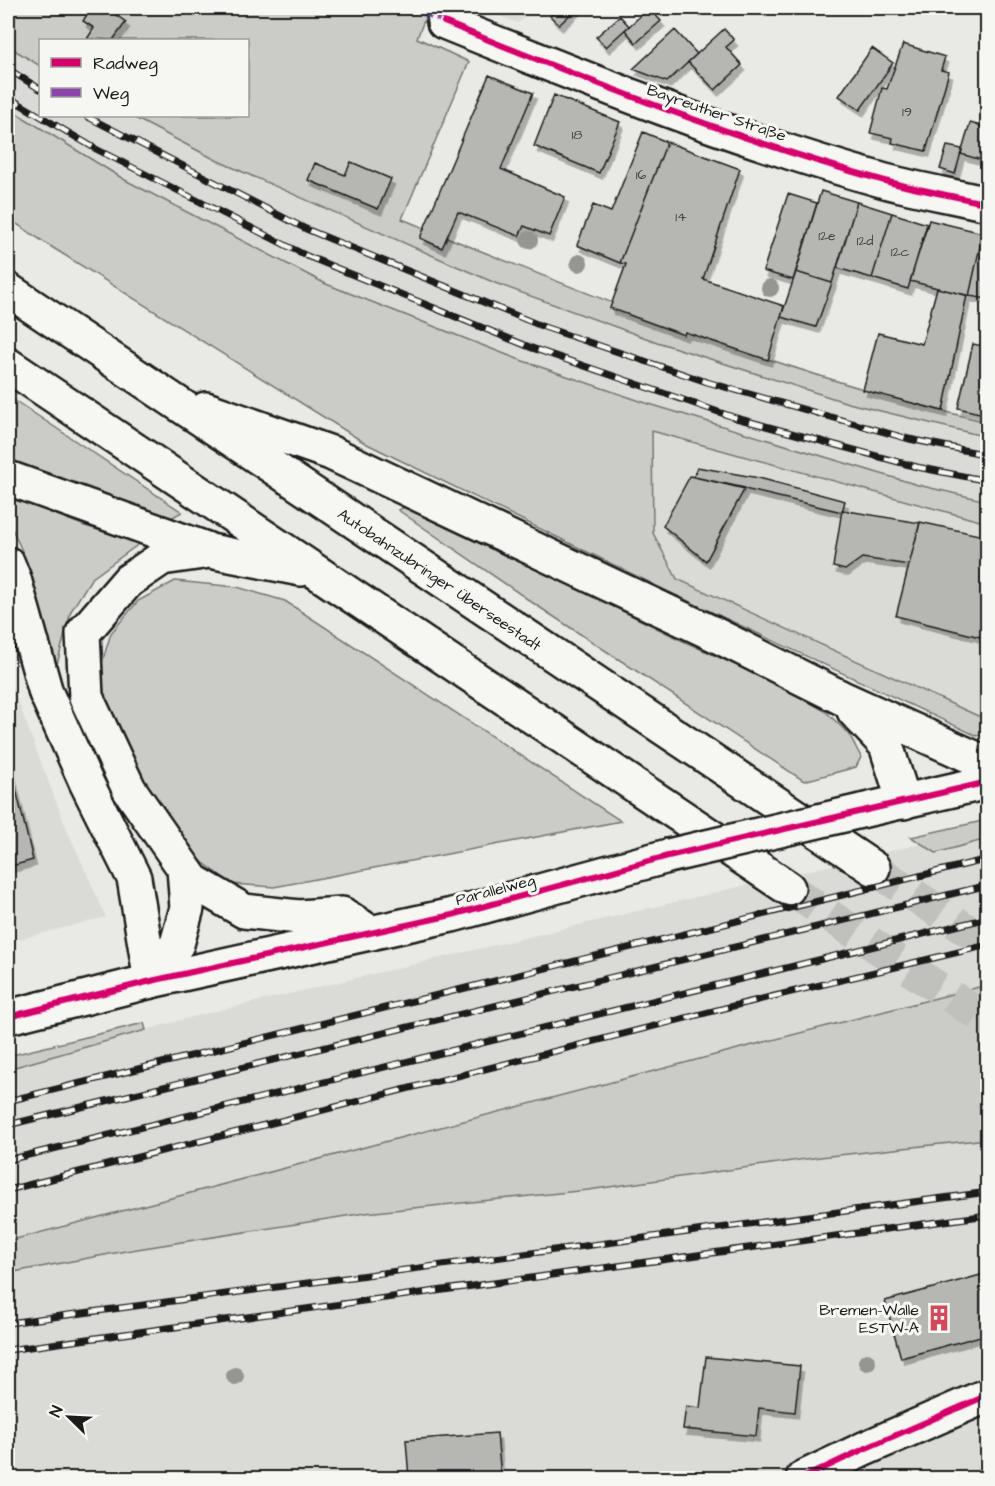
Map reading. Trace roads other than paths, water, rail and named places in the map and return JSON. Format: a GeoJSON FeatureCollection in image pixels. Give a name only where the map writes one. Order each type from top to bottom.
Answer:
{"type":"FeatureCollection","features":[{"type":"Feature","properties":{"kind":"main road","name":"Bayreuther Straße"},"geometry":{"type":"LineString","coordinates":[[444,22],[605,87],[740,136],[887,181],[987,204]]}},
{"type":"Feature","properties":{"kind":"main road","name":"Autobahnzubringer Überseestadt"},"geometry":{"type":"LineString","coordinates":[[8,290],[873,868]]}},
{"type":"Feature","properties":{"kind":"main road"},"geometry":{"type":"LineString","coordinates":[[8,365],[788,888]]}},
{"type":"Feature","properties":{"kind":"main road"},"geometry":{"type":"LineString","coordinates":[[159,392],[331,453],[702,628],[842,698],[987,764]]}},
{"type":"Feature","properties":{"kind":"main road"},"geometry":{"type":"LineString","coordinates":[[8,478],[210,551],[316,572]]}},
{"type":"Feature","properties":{"kind":"main road"},"geometry":{"type":"LineString","coordinates":[[210,551],[162,558],[128,581],[83,633],[86,697],[129,789],[193,881],[244,911],[299,917],[342,914],[371,933]]}},
{"type":"Feature","properties":{"kind":"main road"},"geometry":{"type":"LineString","coordinates":[[8,564],[45,693],[134,878],[151,981]]}},
{"type":"Feature","properties":{"kind":"main road"},"geometry":{"type":"LineString","coordinates":[[842,698],[886,745],[903,802]]}},
{"type":"Feature","properties":{"kind":"main road","name":"Parallelweg"},"geometry":{"type":"LineString","coordinates":[[8,1017],[151,981],[452,915],[668,856],[987,782]]}},
{"type":"Feature","properties":{"kind":"main road"},"geometry":{"type":"LineString","coordinates":[[151,981],[177,944],[187,908],[184,868]]}},
{"type":"Feature","properties":{"kind":"main road"},"geometry":{"type":"LineString","coordinates":[[803,1479],[864,1449],[987,1395]]}},
{"type":"Feature","properties":{"kind":"tunnel"},"geometry":{"type":"LineString","coordinates":[[873,868],[988,944]]}},
{"type":"Feature","properties":{"kind":"tunnel"},"geometry":{"type":"LineString","coordinates":[[788,888],[988,1021]]}},
{"type":"Feature","properties":{"kind":"railway"},"geometry":{"type":"LineString","coordinates":[[8,69],[39,88]]}},
{"type":"Feature","properties":{"kind":"railway"},"geometry":{"type":"LineString","coordinates":[[8,97],[39,115]]}},
{"type":"Feature","properties":{"kind":"railway"},"geometry":{"type":"LineString","coordinates":[[42,117],[96,149],[307,256],[532,348],[736,418],[917,467],[988,481]]}},
{"type":"Feature","properties":{"kind":"railway"},"geometry":{"type":"LineString","coordinates":[[88,117],[306,229],[544,327],[707,382],[909,439],[988,455]]}},
{"type":"Feature","properties":{"kind":"railway"},"geometry":{"type":"LineString","coordinates":[[8,1101],[988,859]]}},
{"type":"Feature","properties":{"kind":"railway"},"geometry":{"type":"LineString","coordinates":[[8,1125],[988,885]]}},
{"type":"Feature","properties":{"kind":"railway"},"geometry":{"type":"LineString","coordinates":[[8,1160],[988,918]]}},
{"type":"Feature","properties":{"kind":"railway"},"geometry":{"type":"LineString","coordinates":[[8,1190],[737,1005],[988,945]]}},
{"type":"Feature","properties":{"kind":"railway"},"geometry":{"type":"LineString","coordinates":[[8,1323],[988,1192]]}},
{"type":"Feature","properties":{"kind":"railway"},"geometry":{"type":"LineString","coordinates":[[8,1350],[988,1215]]}},
{"type":"Feature","properties":{"kind":"place","name":"Bremen-Walle ESTW-A"},"geometry":{"type":"Point","coordinates":[939,1318]}}]}
